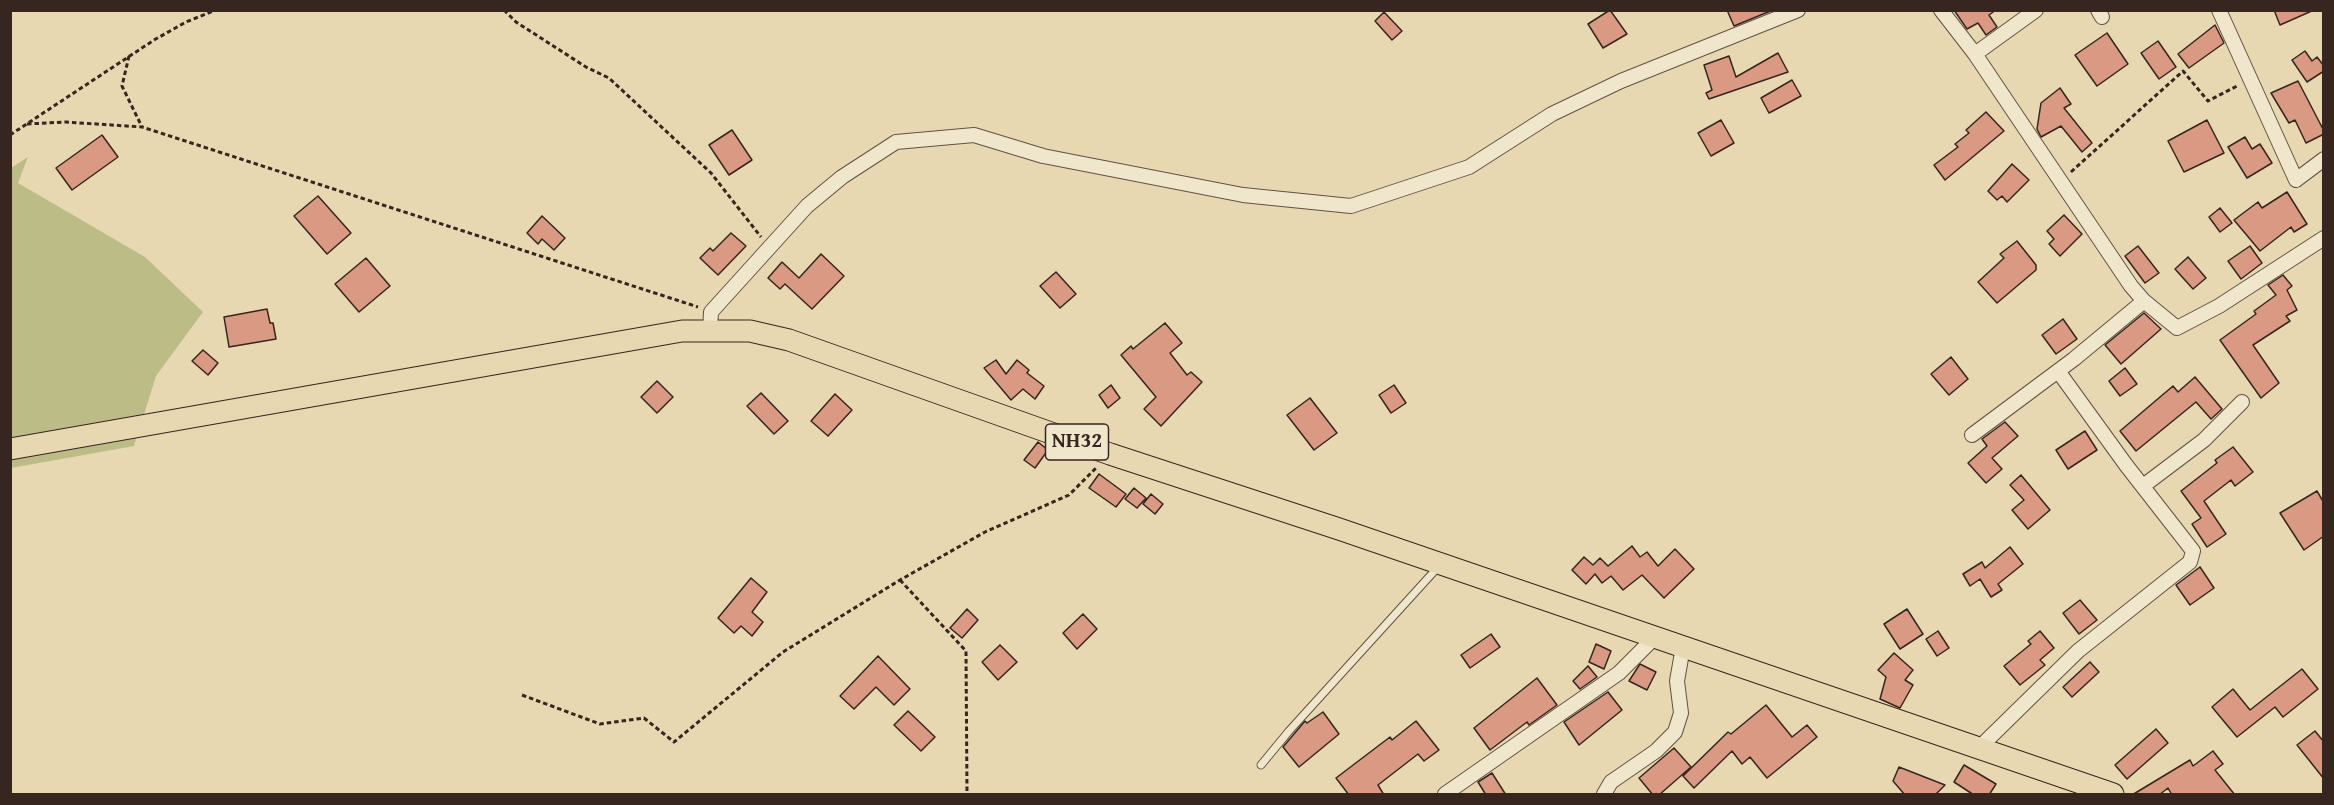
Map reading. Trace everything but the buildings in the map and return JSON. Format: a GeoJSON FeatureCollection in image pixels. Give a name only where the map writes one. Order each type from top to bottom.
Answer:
{"type":"FeatureCollection","features":[{"type":"Feature","properties":{"kind":"main road","name":"NH32"},"geometry":{"type":"LineString","coordinates":[[10,449],[682,331],[711,321],[789,340],[1110,454],[1980,747],[2113,795]]}},
{"type":"Feature","properties":{"kind":"street"},"geometry":{"type":"LineString","coordinates":[[711,321],[769,247],[807,206],[842,177],[896,142],[974,135],[1043,156],[1244,195],[1351,206],[1469,167],[1552,114],[1621,81],[1798,10]]}},
{"type":"Feature","properties":{"kind":"street"},"geometry":{"type":"LineString","coordinates":[[1941,10],[1975,54],[2144,301],[2177,328],[2219,306],[2324,238]]}},
{"type":"Feature","properties":{"kind":"street"},"geometry":{"type":"LineString","coordinates":[[1975,54],[2036,10]]}},
{"type":"Feature","properties":{"kind":"street"},"geometry":{"type":"LineString","coordinates":[[2219,10],[2296,180],[2324,159]]}},
{"type":"Feature","properties":{"kind":"street"},"geometry":{"type":"LineString","coordinates":[[1972,435],[2058,371],[2144,301]]}},
{"type":"Feature","properties":{"kind":"street"},"geometry":{"type":"LineString","coordinates":[[1980,747],[2078,651],[2190,562],[2193,551],[2058,371]]}},
{"type":"Feature","properties":{"kind":"street"},"geometry":{"type":"LineString","coordinates":[[2143,486],[2204,440],[2242,402]]}},
{"type":"Feature","properties":{"kind":"street"},"geometry":{"type":"LineString","coordinates":[[1445,795],[1619,673],[1655,638]]}},
{"type":"Feature","properties":{"kind":"street"},"geometry":{"type":"LineString","coordinates":[[1604,795],[1611,782],[1656,751],[1675,732],[1682,713],[1677,681],[1683,647]]}},
{"type":"Feature","properties":{"kind":"lane"},"geometry":{"type":"LineString","coordinates":[[1261,765],[1289,731],[1441,564]]}},
{"type":"Feature","properties":{"kind":"path"},"geometry":{"type":"LineString","coordinates":[[10,135],[129,56],[186,22],[216,10]]}},
{"type":"Feature","properties":{"kind":"path"},"geometry":{"type":"LineString","coordinates":[[504,10],[516,22],[586,67],[609,78],[711,174],[769,247]]}},
{"type":"Feature","properties":{"kind":"path"},"geometry":{"type":"LineString","coordinates":[[129,56],[122,87],[142,127]]}},
{"type":"Feature","properties":{"kind":"path"},"geometry":{"type":"LineString","coordinates":[[2061,182],[2183,71],[2208,101],[2251,78]]}},
{"type":"Feature","properties":{"kind":"path"},"geometry":{"type":"LineString","coordinates":[[27,124],[66,122],[142,127],[711,321]]}},
{"type":"Feature","properties":{"kind":"path"},"geometry":{"type":"LineString","coordinates":[[522,695],[600,724],[644,718],[674,742],[783,652],[900,580],[985,532],[1069,495],[1110,454]]}},
{"type":"Feature","properties":{"kind":"path"},"geometry":{"type":"LineString","coordinates":[[900,580],[966,651],[967,795]]}},
{"type":"Feature","properties":{"kind":"green space"},"geometry":{"type":"Polygon","coordinates":[[[28,157],[18,183],[145,257],[203,312],[156,376],[134,446],[11,468],[11,168],[28,157]]]}}]}
